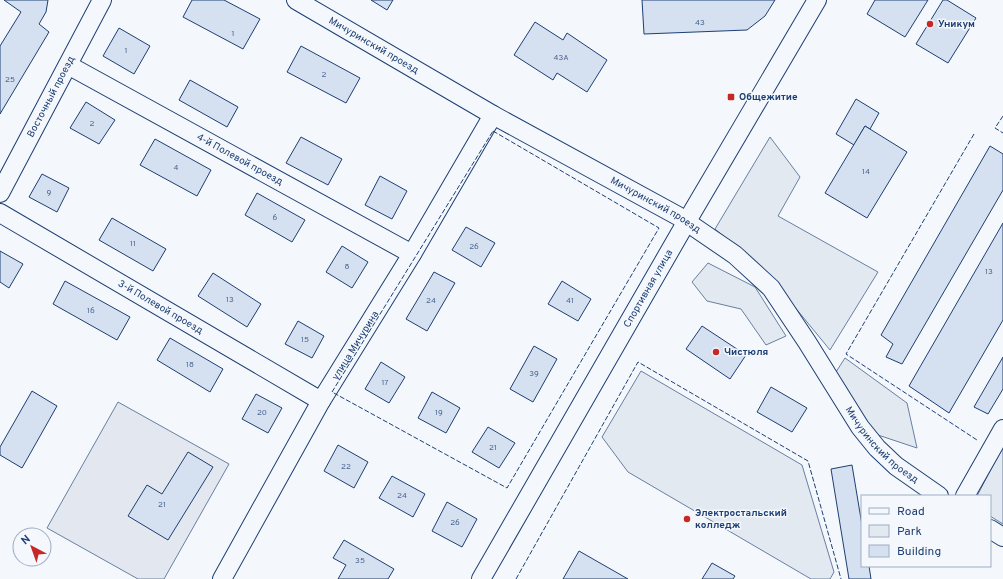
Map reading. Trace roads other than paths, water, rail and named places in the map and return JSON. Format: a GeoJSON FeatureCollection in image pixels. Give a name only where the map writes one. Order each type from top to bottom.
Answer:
{"type":"FeatureCollection","features":[{"type":"Feature","properties":{"kind":"street","name":"Восточный проезд"},"geometry":{"type":"LineString","coordinates":[[0,193],[102,0]]}},
{"type":"Feature","properties":{"kind":"street","name":"Мичуринский проезд"},"geometry":{"type":"LineString","coordinates":[[296,0],[494,115],[687,221],[735,255],[770,288],[807,342],[860,427],[877,448],[896,466],[938,495]]}},
{"type":"Feature","properties":{"kind":"street","name":"Спортивная улица"},"geometry":{"type":"LineString","coordinates":[[481,579],[687,221],[817,0]]}},
{"type":"Feature","properties":{"kind":"street","name":"4-й Полевой проезд"},"geometry":{"type":"LineString","coordinates":[[68,65],[412,254]]}},
{"type":"Feature","properties":{"kind":"street","name":"улица Мичурина"},"geometry":{"type":"LineString","coordinates":[[222,579],[321,401],[412,254],[494,115]]}},
{"type":"Feature","properties":{"kind":"street","name":"3-й Полевой проезд"},"geometry":{"type":"LineString","coordinates":[[0,213],[321,401]]}},
{"type":"Feature","properties":{"kind":"street"},"geometry":{"type":"LineString","coordinates":[[966,495],[1003,429]]}},
{"type":"Feature","properties":{"kind":"street"},"geometry":{"type":"LineString","coordinates":[[991,530],[1003,537]]}},
{"type":"Feature","properties":{"kind":"place","name":"Уникум"},"geometry":{"type":"Point","coordinates":[930,24]}},
{"type":"Feature","properties":{"kind":"place","name":"Общежитие"},"geometry":{"type":"Point","coordinates":[731,97]}},
{"type":"Feature","properties":{"kind":"place","name":"Чистюля"},"geometry":{"type":"Point","coordinates":[716,352]}},
{"type":"Feature","properties":{"kind":"place","name":"Электростальский колледж"},"geometry":{"type":"Point","coordinates":[687,519]}}]}
